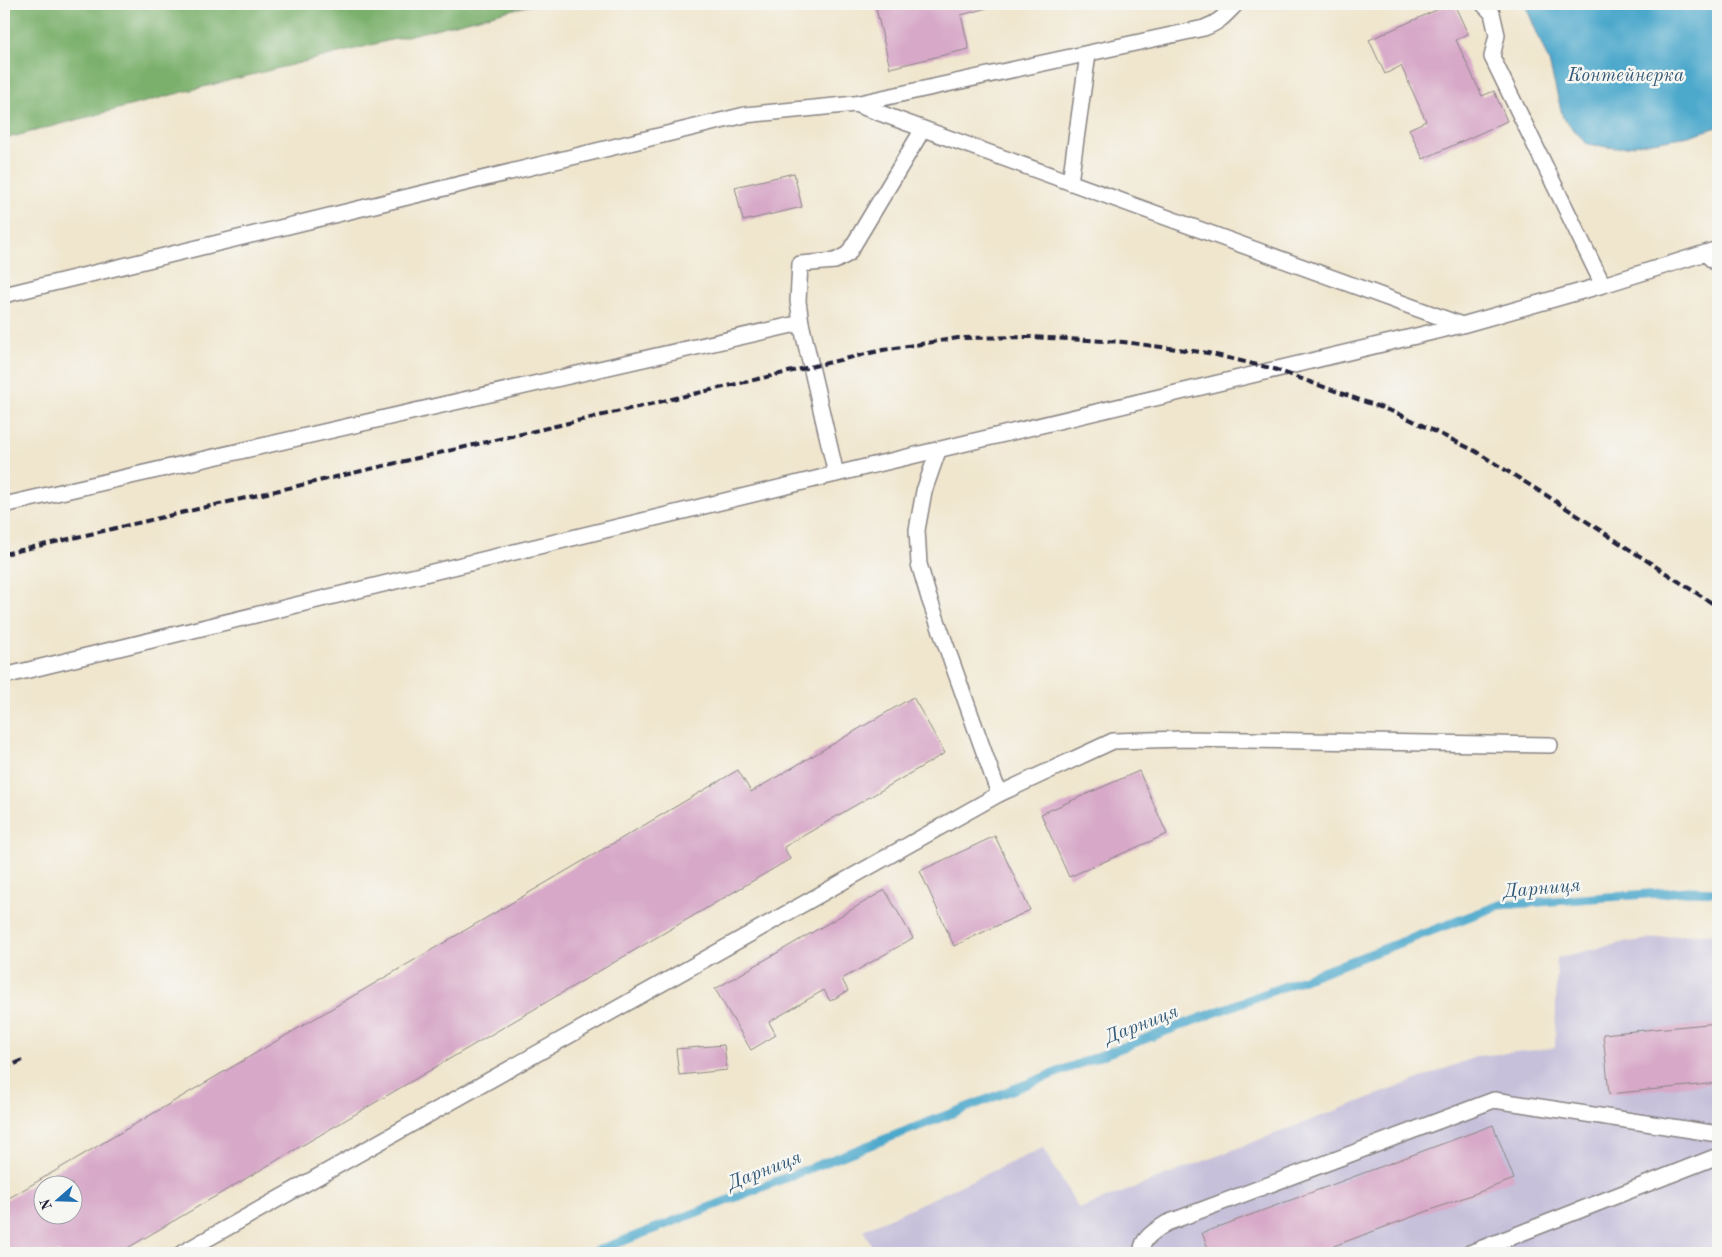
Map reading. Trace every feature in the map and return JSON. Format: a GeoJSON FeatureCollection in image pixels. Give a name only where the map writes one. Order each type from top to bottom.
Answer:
{"type":"FeatureCollection","features":[{"type":"Feature","properties":{"kind":"lane"},"geometry":{"type":"LineString","coordinates":[[4,295],[745,115],[855,104],[1204,28],[1216,24],[1236,4]]}},
{"type":"Feature","properties":{"kind":"lane"},"geometry":{"type":"LineString","coordinates":[[1483,4],[1492,13],[1496,35],[1492,57],[1603,286]]}},
{"type":"Feature","properties":{"kind":"lane"},"geometry":{"type":"LineString","coordinates":[[1070,182],[1088,54]]}},
{"type":"Feature","properties":{"kind":"lane"},"geometry":{"type":"LineString","coordinates":[[855,104],[1462,325]]}},
{"type":"Feature","properties":{"kind":"lane"},"geometry":{"type":"LineString","coordinates":[[836,474],[801,323],[798,301],[800,264],[836,261],[848,254],[923,129]]}},
{"type":"Feature","properties":{"kind":"lane"},"geometry":{"type":"LineString","coordinates":[[4,676],[836,474],[1462,325],[1603,286],[1712,251],[1718,265]]}},
{"type":"Feature","properties":{"kind":"lane"},"geometry":{"type":"LineString","coordinates":[[4,504],[801,323]]}},
{"type":"Feature","properties":{"kind":"lane"},"geometry":{"type":"LineString","coordinates":[[938,451],[924,491],[917,530],[920,564],[928,598],[999,794]]}},
{"type":"Feature","properties":{"kind":"lane"},"geometry":{"type":"LineString","coordinates":[[182,1253],[999,794],[1113,741],[1184,739],[1550,745]]}},
{"type":"Feature","properties":{"kind":"lane"},"geometry":{"type":"LineString","coordinates":[[1142,1253],[1141,1248],[1150,1234],[1167,1223],[1494,1100],[1718,1134]]}},
{"type":"Feature","properties":{"kind":"lane"},"geometry":{"type":"LineString","coordinates":[[1470,1253],[1718,1156]]}},
{"type":"Feature","properties":{"kind":"shaded area"},"geometry":{"type":"Polygon","coordinates":[[[1718,933],[1718,1253],[876,1253],[863,1230],[1043,1148],[1079,1209],[1478,1056],[1555,1048],[1557,958],[1620,943],[1682,935],[1718,933]]]}},
{"type":"Feature","properties":{"kind":"green space"},"geometry":{"type":"Polygon","coordinates":[[[4,4],[535,4],[4,139],[4,4]]]}},
{"type":"Feature","properties":{"kind":"water","name":"Контейнерка"},"geometry":{"type":"Polygon","coordinates":[[[1525,4],[1718,4],[1718,127],[1689,136],[1616,148],[1587,144],[1563,118],[1549,62],[1525,4]]]}},
{"type":"Feature","properties":{"kind":"building"},"geometry":{"type":"Polygon","coordinates":[[[875,4],[1002,4],[961,15],[969,49],[890,68],[875,4]]]}},
{"type":"Feature","properties":{"kind":"building"},"geometry":{"type":"Polygon","coordinates":[[[1450,4],[1454,4],[1468,34],[1456,40],[1482,96],[1494,91],[1507,121],[1423,159],[1409,129],[1426,121],[1401,66],[1385,74],[1369,40],[1450,4]]]}},
{"type":"Feature","properties":{"kind":"building"},"geometry":{"type":"Polygon","coordinates":[[[794,173],[802,207],[743,221],[735,187],[794,173]]]}},
{"type":"Feature","properties":{"kind":"building"},"geometry":{"type":"Polygon","coordinates":[[[913,697],[945,753],[784,847],[790,859],[119,1253],[4,1253],[4,1201],[32,1185],[32,1224],[82,1224],[82,1174],[50,1174],[738,770],[751,792],[913,697]]]}},
{"type":"Feature","properties":{"kind":"building"},"geometry":{"type":"Polygon","coordinates":[[[1139,771],[1167,834],[1069,877],[1041,814],[1139,771]]]}},
{"type":"Feature","properties":{"kind":"building"},"geometry":{"type":"Polygon","coordinates":[[[995,836],[1030,910],[954,946],[920,871],[995,836]]]}},
{"type":"Feature","properties":{"kind":"building"},"geometry":{"type":"Polygon","coordinates":[[[885,890],[913,938],[842,979],[848,991],[830,1001],[824,990],[769,1022],[776,1035],[751,1050],[715,989],[885,890]]]}},
{"type":"Feature","properties":{"kind":"building"},"geometry":{"type":"Polygon","coordinates":[[[1718,1023],[1718,1083],[1609,1094],[1603,1034],[1718,1023]]]}},
{"type":"Feature","properties":{"kind":"building"},"geometry":{"type":"Polygon","coordinates":[[[724,1045],[727,1070],[679,1075],[676,1049],[724,1045]]]}},
{"type":"Feature","properties":{"kind":"building"},"geometry":{"type":"Polygon","coordinates":[[[1493,1125],[1514,1179],[1315,1253],[1210,1253],[1202,1233],[1493,1125]]]}},
{"type":"Feature","properties":{"kind":"waterway","name":"Дарниця"},"geometry":{"type":"LineString","coordinates":[[592,1253],[1089,1060],[1500,905],[1688,891],[1718,892]]}},
{"type":"Feature","properties":{"kind":"railway"},"geometry":{"type":"LineString","coordinates":[[4,554],[883,350],[958,338],[1031,337],[1123,342],[1208,353],[1274,369],[1399,414],[1475,451],[1718,607]]}},
{"type":"Feature","properties":{"kind":"railway"},"geometry":{"type":"LineString","coordinates":[[4,1069],[25,1059]]}}]}
